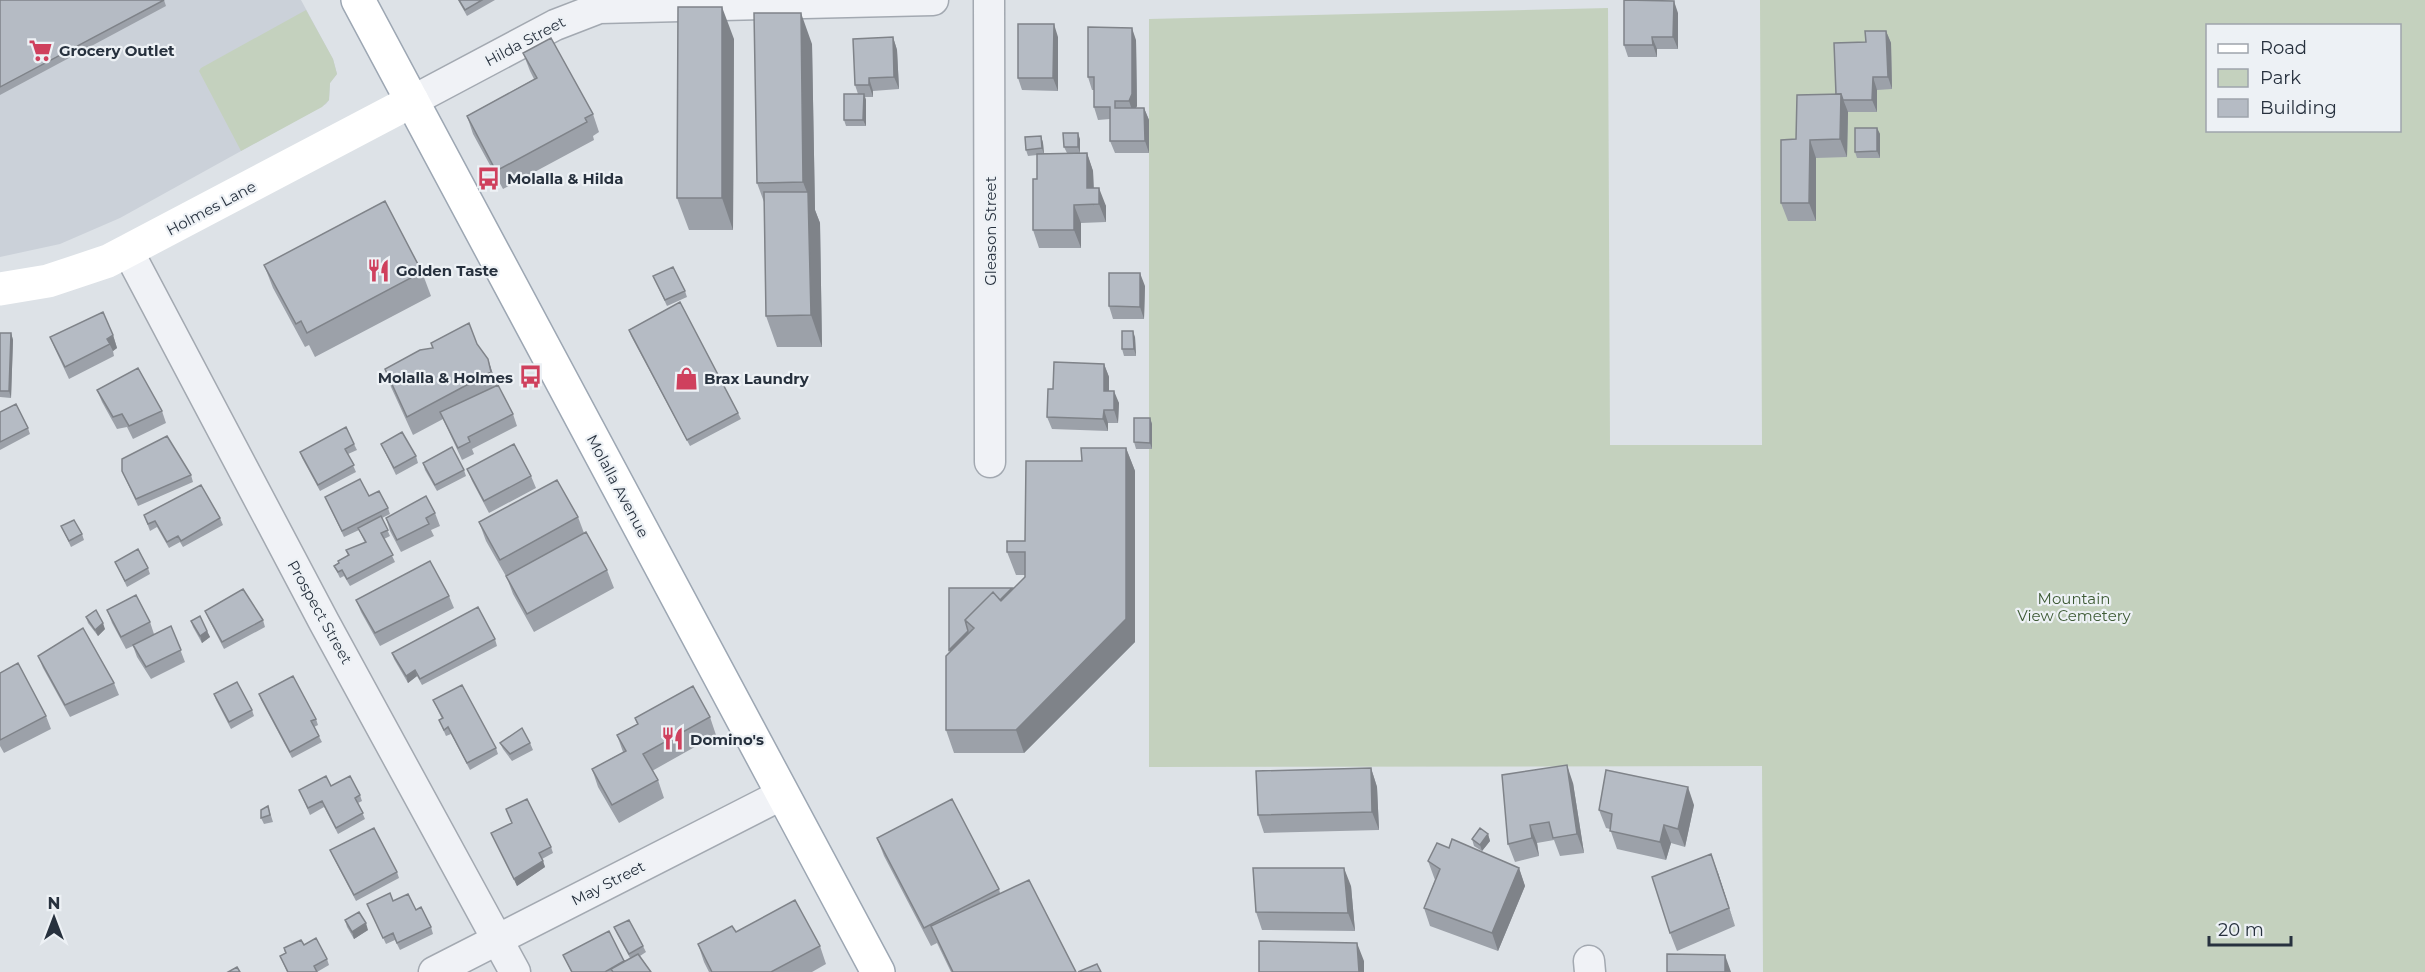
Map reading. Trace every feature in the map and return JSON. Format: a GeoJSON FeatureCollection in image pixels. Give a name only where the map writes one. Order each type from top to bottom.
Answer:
{"type":"FeatureCollection","features":[{"type":"Feature","properties":{"kind":"main road","name":"Molalla Avenue"},"geometry":{"type":"LineString","coordinates":[[358,0],[878,972]]}},
{"type":"Feature","properties":{"kind":"main road","name":"Holmes Lane"},"geometry":{"type":"LineString","coordinates":[[0,288],[48,281],[76,274],[128,251],[412,101]]}},
{"type":"Feature","properties":{"kind":"street","name":"Hilda Street"},"geometry":{"type":"LineString","coordinates":[[412,101],[555,25],[599,8],[933,0]]}},
{"type":"Feature","properties":{"kind":"street","name":"Gleason Street"},"geometry":{"type":"LineString","coordinates":[[989,0],[990,462]]}},
{"type":"Feature","properties":{"kind":"street","name":"Prospect Street"},"geometry":{"type":"LineString","coordinates":[[128,251],[324,622],[515,972]]}},
{"type":"Feature","properties":{"kind":"street","name":"May Street"},"geometry":{"type":"LineString","coordinates":[[434,972],[783,794]]}},
{"type":"Feature","properties":{"kind":"shaded area"},"geometry":{"type":"Polygon","coordinates":[[[0,0],[301,0],[333,59],[337,74],[330,83],[329,100],[326,104],[120,218],[60,244],[0,257],[0,0]]]}},
{"type":"Feature","properties":{"kind":"green space","name":"Mountain View Cemetery"},"geometry":{"type":"Polygon","coordinates":[[[1760,0],[2425,0],[2425,972],[1763,972],[1762,766],[1149,767],[1149,19],[1608,8],[1610,445],[1762,445],[1760,0]]]}},
{"type":"Feature","properties":{"kind":"green space"},"geometry":{"type":"Polygon","coordinates":[[[306,10],[333,59],[337,74],[330,83],[329,100],[322,107],[241,151],[199,71],[306,10]]]}},
{"type":"Feature","properties":{"kind":"building","name":"Grocery Outlet"},"geometry":{"type":"Polygon","coordinates":[[[0,0],[164,0],[0,87],[0,0]]]}},
{"type":"Feature","properties":{"kind":"building"},"geometry":{"type":"Polygon","coordinates":[[[459,0],[482,0],[465,10],[459,0]]]}},
{"type":"Feature","properties":{"kind":"building"},"geometry":{"type":"Polygon","coordinates":[[[1624,0],[1674,1],[1673,37],[1652,37],[1653,45],[1624,45],[1624,0]]]}},
{"type":"Feature","properties":{"kind":"building"},"geometry":{"type":"Polygon","coordinates":[[[678,7],[722,7],[722,198],[677,198],[678,7]]]}},
{"type":"Feature","properties":{"kind":"building"},"geometry":{"type":"Polygon","coordinates":[[[754,13],[801,13],[803,182],[757,183],[754,13]]]}},
{"type":"Feature","properties":{"kind":"building"},"geometry":{"type":"Polygon","coordinates":[[[1018,24],[1054,24],[1053,78],[1018,78],[1018,24]]]}},
{"type":"Feature","properties":{"kind":"building"},"geometry":{"type":"Polygon","coordinates":[[[1088,27],[1132,28],[1132,94],[1129,101],[1115,101],[1115,108],[1144,108],[1145,141],[1110,141],[1110,107],[1094,107],[1094,77],[1088,77],[1088,27]]]}},
{"type":"Feature","properties":{"kind":"building"},"geometry":{"type":"Polygon","coordinates":[[[1865,31],[1886,31],[1888,77],[1873,77],[1872,100],[1843,100],[1841,94],[1836,94],[1834,43],[1866,42],[1865,31]]]}},
{"type":"Feature","properties":{"kind":"building"},"geometry":{"type":"Polygon","coordinates":[[[893,37],[894,77],[869,78],[869,85],[855,85],[853,39],[893,37]]]}},
{"type":"Feature","properties":{"kind":"building"},"geometry":{"type":"Polygon","coordinates":[[[551,38],[593,114],[585,118],[587,122],[496,171],[467,116],[537,78],[523,53],[551,38]]]}},
{"type":"Feature","properties":{"kind":"building"},"geometry":{"type":"Polygon","coordinates":[[[844,94],[864,94],[863,120],[844,120],[844,94]]]}},
{"type":"Feature","properties":{"kind":"building"},"geometry":{"type":"Polygon","coordinates":[[[1841,94],[1840,139],[1810,140],[1809,203],[1781,203],[1781,140],[1796,139],[1797,95],[1841,94]]]}},
{"type":"Feature","properties":{"kind":"building"},"geometry":{"type":"Polygon","coordinates":[[[1855,128],[1877,128],[1877,151],[1855,152],[1855,128]]]}},
{"type":"Feature","properties":{"kind":"building"},"geometry":{"type":"Polygon","coordinates":[[[1063,133],[1078,133],[1078,147],[1064,147],[1063,133]]]}},
{"type":"Feature","properties":{"kind":"building"},"geometry":{"type":"Polygon","coordinates":[[[1041,136],[1042,148],[1026,150],[1025,137],[1041,136]]]}},
{"type":"Feature","properties":{"kind":"building"},"geometry":{"type":"Polygon","coordinates":[[[1087,153],[1087,188],[1099,188],[1099,204],[1074,205],[1074,230],[1033,230],[1033,179],[1037,179],[1037,154],[1087,153]]]}},
{"type":"Feature","properties":{"kind":"building"},"geometry":{"type":"Polygon","coordinates":[[[764,192],[808,192],[811,315],[766,316],[764,192]]]}},
{"type":"Feature","properties":{"kind":"building"},"geometry":{"type":"Polygon","coordinates":[[[385,201],[422,272],[307,333],[301,321],[296,324],[264,265],[385,201]]]}},
{"type":"Feature","properties":{"kind":"building"},"geometry":{"type":"Polygon","coordinates":[[[673,267],[685,291],[665,300],[653,276],[673,267]]]}},
{"type":"Feature","properties":{"kind":"building"},"geometry":{"type":"Polygon","coordinates":[[[1109,273],[1140,273],[1140,307],[1109,306],[1109,273]]]}},
{"type":"Feature","properties":{"kind":"building","name":"Brax Laundry"},"geometry":{"type":"Polygon","coordinates":[[[680,302],[738,413],[687,440],[629,330],[680,302]]]}},
{"type":"Feature","properties":{"kind":"building"},"geometry":{"type":"Polygon","coordinates":[[[103,312],[113,335],[107,339],[110,344],[65,367],[50,337],[103,312]]]}},
{"type":"Feature","properties":{"kind":"building"},"geometry":{"type":"Polygon","coordinates":[[[469,323],[477,344],[488,359],[491,372],[407,417],[385,369],[420,350],[433,348],[431,343],[469,323]]]}},
{"type":"Feature","properties":{"kind":"building"},"geometry":{"type":"Polygon","coordinates":[[[1122,331],[1133,331],[1134,349],[1122,349],[1122,331]]]}},
{"type":"Feature","properties":{"kind":"building"},"geometry":{"type":"Polygon","coordinates":[[[0,333],[11,333],[9,391],[0,391],[0,333]]]}},
{"type":"Feature","properties":{"kind":"building"},"geometry":{"type":"Polygon","coordinates":[[[1054,362],[1104,364],[1104,391],[1114,391],[1114,410],[1104,410],[1103,419],[1047,417],[1048,389],[1053,389],[1054,362]]]}},
{"type":"Feature","properties":{"kind":"building"},"geometry":{"type":"Polygon","coordinates":[[[138,368],[162,411],[129,426],[122,414],[113,417],[97,390],[138,368]]]}},
{"type":"Feature","properties":{"kind":"building"},"geometry":{"type":"Polygon","coordinates":[[[498,385],[513,414],[468,437],[470,442],[458,448],[440,412],[498,385]]]}},
{"type":"Feature","properties":{"kind":"building"},"geometry":{"type":"Polygon","coordinates":[[[16,404],[28,428],[0,442],[0,412],[16,404]]]}},
{"type":"Feature","properties":{"kind":"building"},"geometry":{"type":"Polygon","coordinates":[[[1134,418],[1150,418],[1150,443],[1134,442],[1134,418]]]}},
{"type":"Feature","properties":{"kind":"building"},"geometry":{"type":"Polygon","coordinates":[[[346,427],[354,444],[345,449],[354,465],[318,485],[300,452],[346,427]]]}},
{"type":"Feature","properties":{"kind":"building"},"geometry":{"type":"Polygon","coordinates":[[[402,432],[416,456],[394,468],[381,444],[402,432]]]}},
{"type":"Feature","properties":{"kind":"building"},"geometry":{"type":"Polygon","coordinates":[[[167,436],[191,475],[136,499],[122,471],[122,459],[167,436]]]}},
{"type":"Feature","properties":{"kind":"building"},"geometry":{"type":"Polygon","coordinates":[[[514,444],[531,476],[484,501],[467,469],[514,444]]]}},
{"type":"Feature","properties":{"kind":"building"},"geometry":{"type":"Polygon","coordinates":[[[452,447],[464,470],[435,485],[423,463],[452,447]]]}},
{"type":"Feature","properties":{"kind":"building"},"geometry":{"type":"Polygon","coordinates":[[[1081,448],[1126,448],[1126,619],[1016,730],[946,730],[946,656],[974,628],[965,620],[993,592],[1001,601],[1025,577],[1025,552],[1007,552],[1007,541],[1025,541],[1026,461],[1082,461],[1081,448]]]}},
{"type":"Feature","properties":{"kind":"building"},"geometry":{"type":"Polygon","coordinates":[[[360,479],[369,496],[379,491],[388,508],[342,531],[325,497],[360,479]]]}},
{"type":"Feature","properties":{"kind":"building"},"geometry":{"type":"Polygon","coordinates":[[[557,480],[578,517],[500,560],[479,522],[557,480]]]}},
{"type":"Feature","properties":{"kind":"building"},"geometry":{"type":"Polygon","coordinates":[[[201,485],[220,518],[181,541],[178,536],[167,542],[155,521],[148,524],[144,515],[201,485]]]}},
{"type":"Feature","properties":{"kind":"building"},"geometry":{"type":"Polygon","coordinates":[[[426,496],[435,513],[426,518],[429,524],[397,540],[386,518],[426,496]]]}},
{"type":"Feature","properties":{"kind":"building"},"geometry":{"type":"Polygon","coordinates":[[[381,516],[388,530],[381,533],[393,555],[347,579],[342,570],[338,572],[334,566],[349,555],[346,550],[366,542],[358,528],[381,516]]]}},
{"type":"Feature","properties":{"kind":"building"},"geometry":{"type":"Polygon","coordinates":[[[74,520],[82,534],[69,541],[61,526],[74,520]]]}},
{"type":"Feature","properties":{"kind":"building"},"geometry":{"type":"Polygon","coordinates":[[[586,532],[607,570],[527,614],[506,576],[586,532]]]}},
{"type":"Feature","properties":{"kind":"building"},"geometry":{"type":"Polygon","coordinates":[[[138,549],[148,568],[125,581],[115,562],[138,549]]]}},
{"type":"Feature","properties":{"kind":"building"},"geometry":{"type":"Polygon","coordinates":[[[430,561],[449,596],[375,633],[356,600],[430,561]]]}},
{"type":"Feature","properties":{"kind":"building"},"geometry":{"type":"Polygon","coordinates":[[[949,588],[1012,588],[1000,600],[993,592],[965,620],[968,631],[949,650],[949,588]]]}},
{"type":"Feature","properties":{"kind":"building"},"geometry":{"type":"Polygon","coordinates":[[[243,589],[263,620],[222,642],[205,611],[243,589]]]}},
{"type":"Feature","properties":{"kind":"building"},"geometry":{"type":"Polygon","coordinates":[[[136,595],[150,622],[121,637],[107,610],[136,595]]]}},
{"type":"Feature","properties":{"kind":"building"},"geometry":{"type":"Polygon","coordinates":[[[478,607],[495,639],[420,679],[415,670],[406,676],[392,653],[478,607]]]}},
{"type":"Feature","properties":{"kind":"building"},"geometry":{"type":"Polygon","coordinates":[[[96,610],[103,623],[95,630],[86,617],[96,610]]]}},
{"type":"Feature","properties":{"kind":"building"},"geometry":{"type":"Polygon","coordinates":[[[200,616],[207,631],[200,636],[191,621],[200,616]]]}},
{"type":"Feature","properties":{"kind":"building"},"geometry":{"type":"Polygon","coordinates":[[[171,626],[181,650],[146,667],[133,645],[171,626]]]}},
{"type":"Feature","properties":{"kind":"building"},"geometry":{"type":"Polygon","coordinates":[[[83,628],[114,683],[65,705],[38,656],[83,628]]]}},
{"type":"Feature","properties":{"kind":"building"},"geometry":{"type":"Polygon","coordinates":[[[18,663],[46,716],[0,740],[0,673],[18,663]]]}},
{"type":"Feature","properties":{"kind":"building"},"geometry":{"type":"Polygon","coordinates":[[[293,676],[316,719],[311,721],[319,736],[290,752],[259,694],[293,676]]]}},
{"type":"Feature","properties":{"kind":"building"},"geometry":{"type":"Polygon","coordinates":[[[237,682],[252,710],[229,722],[214,694],[237,682]]]}},
{"type":"Feature","properties":{"kind":"building"},"geometry":{"type":"Polygon","coordinates":[[[462,685],[496,748],[467,763],[448,727],[444,730],[439,720],[443,718],[433,700],[462,685]]]}},
{"type":"Feature","properties":{"kind":"building"},"geometry":{"type":"Polygon","coordinates":[[[693,686],[710,717],[643,754],[658,780],[612,805],[592,769],[626,751],[617,735],[638,724],[635,718],[693,686]]]}},
{"type":"Feature","properties":{"kind":"building"},"geometry":{"type":"Polygon","coordinates":[[[522,728],[530,743],[510,754],[500,743],[522,728]]]}},
{"type":"Feature","properties":{"kind":"building"},"geometry":{"type":"Polygon","coordinates":[[[1567,765],[1577,834],[1553,838],[1549,822],[1530,825],[1532,838],[1508,844],[1502,775],[1567,765]]]}},
{"type":"Feature","properties":{"kind":"building"},"geometry":{"type":"Polygon","coordinates":[[[1371,768],[1372,812],[1258,815],[1256,771],[1371,768]]]}},
{"type":"Feature","properties":{"kind":"building"},"geometry":{"type":"Polygon","coordinates":[[[1606,770],[1688,787],[1678,829],[1664,825],[1660,842],[1610,831],[1612,814],[1599,810],[1606,770]]]}},
{"type":"Feature","properties":{"kind":"building"},"geometry":{"type":"Polygon","coordinates":[[[326,776],[331,786],[350,776],[360,795],[355,798],[363,813],[336,828],[322,801],[308,808],[299,790],[326,776]]]}},
{"type":"Feature","properties":{"kind":"building"},"geometry":{"type":"Polygon","coordinates":[[[527,799],[551,847],[539,853],[543,861],[514,879],[491,833],[512,823],[506,809],[527,799]]]}},
{"type":"Feature","properties":{"kind":"building"},"geometry":{"type":"Polygon","coordinates":[[[952,799],[999,889],[924,928],[877,838],[952,799]]]}},
{"type":"Feature","properties":{"kind":"building"},"geometry":{"type":"Polygon","coordinates":[[[268,806],[270,815],[261,818],[261,810],[268,806]]]}},
{"type":"Feature","properties":{"kind":"building"},"geometry":{"type":"Polygon","coordinates":[[[374,828],[397,872],[354,895],[330,850],[374,828]]]}},
{"type":"Feature","properties":{"kind":"building"},"geometry":{"type":"Polygon","coordinates":[[[1480,828],[1488,834],[1480,845],[1472,839],[1480,828]]]}},
{"type":"Feature","properties":{"kind":"building"},"geometry":{"type":"Polygon","coordinates":[[[1452,839],[1519,868],[1492,933],[1424,908],[1440,869],[1428,861],[1437,843],[1449,848],[1452,839]]]}},
{"type":"Feature","properties":{"kind":"building"},"geometry":{"type":"Polygon","coordinates":[[[1711,854],[1729,908],[1670,933],[1652,877],[1711,854]]]}},
{"type":"Feature","properties":{"kind":"building"},"geometry":{"type":"Polygon","coordinates":[[[1253,868],[1344,868],[1348,913],[1256,912],[1253,868]]]}},
{"type":"Feature","properties":{"kind":"building"},"geometry":{"type":"Polygon","coordinates":[[[1029,880],[1076,972],[953,972],[931,926],[1029,880]]]}},
{"type":"Feature","properties":{"kind":"building"},"geometry":{"type":"Polygon","coordinates":[[[390,893],[393,901],[408,894],[416,910],[421,907],[431,927],[397,943],[393,933],[383,938],[367,904],[390,893]]]}},
{"type":"Feature","properties":{"kind":"building"},"geometry":{"type":"Polygon","coordinates":[[[795,900],[820,946],[771,972],[712,972],[698,944],[732,926],[736,932],[795,900]]]}},
{"type":"Feature","properties":{"kind":"building"},"geometry":{"type":"Polygon","coordinates":[[[359,912],[366,923],[352,932],[345,920],[359,912]]]}},
{"type":"Feature","properties":{"kind":"building"},"geometry":{"type":"Polygon","coordinates":[[[629,920],[643,946],[629,954],[614,927],[629,920]]]}},
{"type":"Feature","properties":{"kind":"building"},"geometry":{"type":"Polygon","coordinates":[[[609,931],[624,961],[605,972],[572,972],[563,955],[609,931]]]}},
{"type":"Feature","properties":{"kind":"building"},"geometry":{"type":"Polygon","coordinates":[[[316,938],[327,959],[314,966],[317,972],[288,972],[280,956],[286,953],[284,948],[301,940],[304,945],[316,938]]]}},
{"type":"Feature","properties":{"kind":"building"},"geometry":{"type":"Polygon","coordinates":[[[1259,941],[1357,943],[1359,972],[1259,972],[1259,941]]]}},
{"type":"Feature","properties":{"kind":"building"},"geometry":{"type":"Polygon","coordinates":[[[638,954],[651,972],[613,972],[611,969],[638,954]]]}},
{"type":"Feature","properties":{"kind":"building"},"geometry":{"type":"Polygon","coordinates":[[[1667,954],[1725,955],[1725,972],[1667,972],[1667,954]]]}},
{"type":"Feature","properties":{"kind":"building"},"geometry":{"type":"Polygon","coordinates":[[[1097,964],[1101,972],[1078,972],[1097,964]]]}},
{"type":"Feature","properties":{"kind":"building"},"geometry":{"type":"Polygon","coordinates":[[[237,967],[240,972],[228,972],[237,967]]]}},
{"type":"Feature","properties":{"kind":"place","name":"Grocery Outlet"},"geometry":{"type":"Point","coordinates":[41,50]}},
{"type":"Feature","properties":{"kind":"place","name":"Molalla & Hilda"},"geometry":{"type":"Point","coordinates":[489,178]}},
{"type":"Feature","properties":{"kind":"place","name":"Golden Taste"},"geometry":{"type":"Point","coordinates":[378,270]}},
{"type":"Feature","properties":{"kind":"place","name":"Molalla & Holmes"},"geometry":{"type":"Point","coordinates":[531,377]}},
{"type":"Feature","properties":{"kind":"place","name":"Brax Laundry"},"geometry":{"type":"Point","coordinates":[686,378]}},
{"type":"Feature","properties":{"kind":"place","name":"Domino's"},"geometry":{"type":"Point","coordinates":[672,739]}}]}
